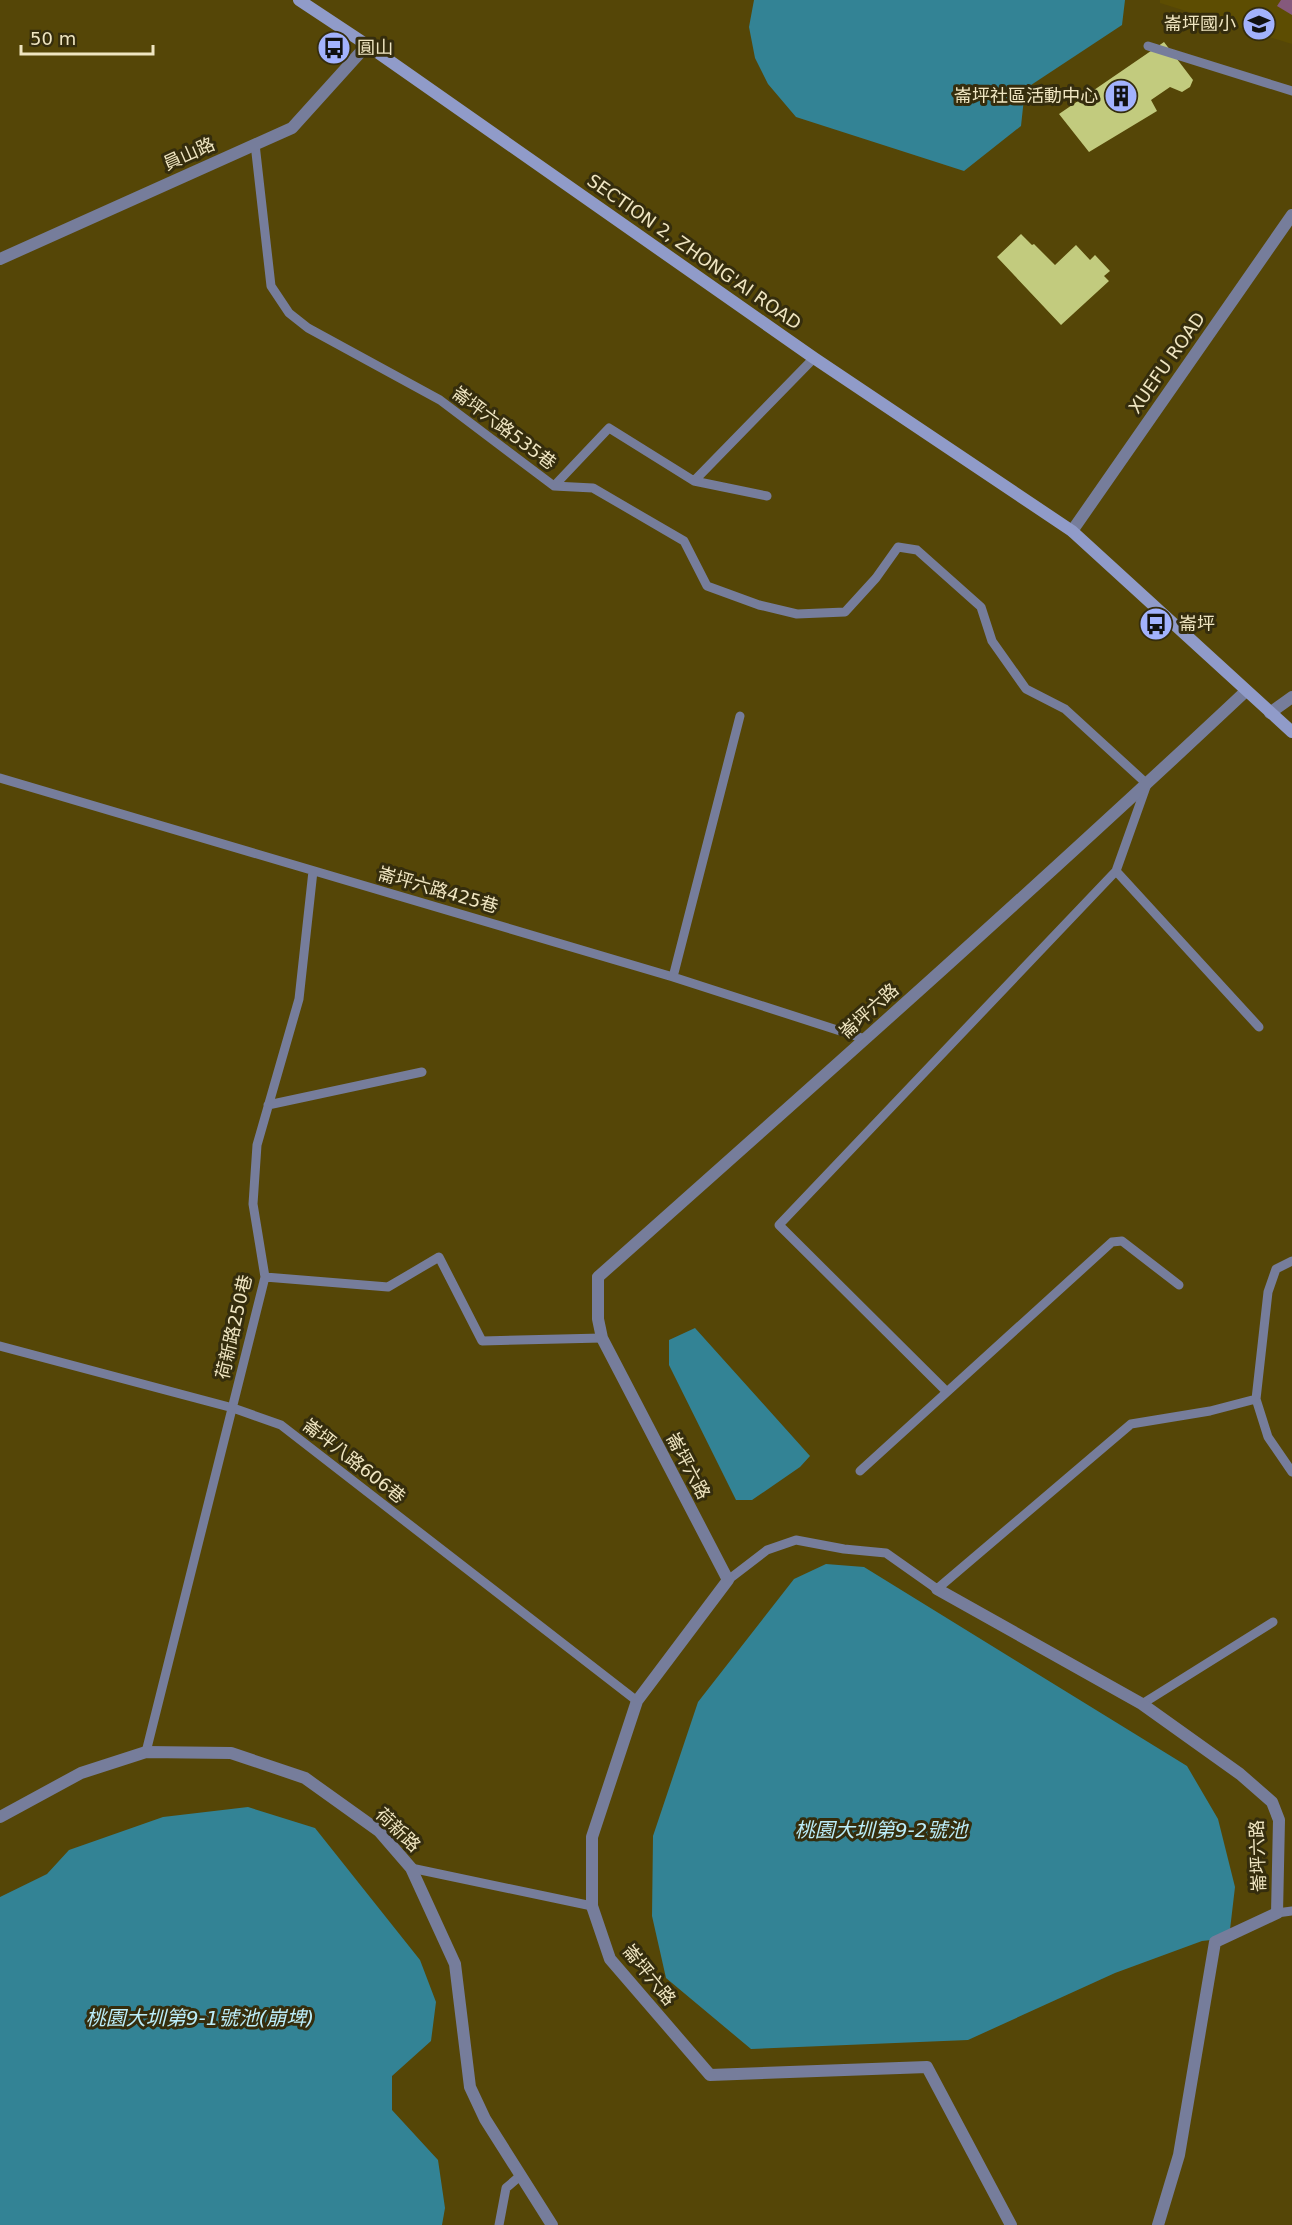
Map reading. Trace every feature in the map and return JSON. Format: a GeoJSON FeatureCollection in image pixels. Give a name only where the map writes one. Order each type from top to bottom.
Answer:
{"type":"FeatureCollection","features":[{"type":"Feature","properties":{"kind":"main road","name":"SECTION 2, ZHONG'AI ROAD"},"geometry":{"type":"LineString","coordinates":[[299,0],[367,45],[814,358],[1072,531],[1292,732]]}},
{"type":"Feature","properties":{"kind":"street","name":"員山路"},"geometry":{"type":"LineString","coordinates":[[0,259],[291,128],[367,45]]}},
{"type":"Feature","properties":{"kind":"street","name":"XUEFU ROAD"},"geometry":{"type":"LineString","coordinates":[[1072,531],[1292,215]]}},
{"type":"Feature","properties":{"kind":"street","name":"崙坪六路"},"geometry":{"type":"LineString","coordinates":[[1011,2225],[927,2067],[710,2075],[610,1959],[592,1906],[592,1837],[637,1701],[728,1580],[602,1338],[598,1319],[598,1277],[1147,784],[1246,691]]}},
{"type":"Feature","properties":{"kind":"street"},"geometry":{"type":"LineString","coordinates":[[1270,713],[1292,697]]}},
{"type":"Feature","properties":{"kind":"street","name":"崙坪六路"},"geometry":{"type":"LineString","coordinates":[[937,1589],[1142,1704],[1240,1774],[1272,1802],[1279,1821],[1277,1913],[1215,1942],[1179,2155],[1158,2225]]}},
{"type":"Feature","properties":{"kind":"street","name":"荷新路"},"geometry":{"type":"LineString","coordinates":[[0,1817],[81,1773],[146,1752],[231,1753],[305,1778],[379,1831],[411,1868],[455,1964],[470,2087],[485,2119],[552,2225]]}},
{"type":"Feature","properties":{"kind":"lane"},"geometry":{"type":"LineString","coordinates":[[1148,46],[1292,91]]}},
{"type":"Feature","properties":{"kind":"lane","name":"崙坪六路535巷"},"geometry":{"type":"LineString","coordinates":[[255,144],[271,286],[289,313],[308,328],[440,400],[554,486],[593,488],[684,541],[707,586],[759,605],[797,614],[845,612],[876,578],[898,547],[917,550],[981,607],[992,641],[1026,689],[1065,709],[1147,784]]}},
{"type":"Feature","properties":{"kind":"lane"},"geometry":{"type":"LineString","coordinates":[[694,481],[814,358]]}},
{"type":"Feature","properties":{"kind":"lane"},"geometry":{"type":"LineString","coordinates":[[554,486],[609,428],[694,481],[767,496]]}},
{"type":"Feature","properties":{"kind":"lane"},"geometry":{"type":"LineString","coordinates":[[673,977],[740,716]]}},
{"type":"Feature","properties":{"kind":"lane","name":"崙坪六路425巷"},"geometry":{"type":"LineString","coordinates":[[0,778],[673,977],[865,1039]]}},
{"type":"Feature","properties":{"kind":"lane"},"geometry":{"type":"LineString","coordinates":[[946,1391],[779,1225],[1116,871],[1147,784]]}},
{"type":"Feature","properties":{"kind":"lane","name":"荷新路250巷"},"geometry":{"type":"LineString","coordinates":[[146,1752],[265,1277],[253,1204],[256,1145],[299,999],[313,871]]}},
{"type":"Feature","properties":{"kind":"lane"},"geometry":{"type":"LineString","coordinates":[[1116,871],[1259,1027]]}},
{"type":"Feature","properties":{"kind":"lane"},"geometry":{"type":"LineString","coordinates":[[268,1105],[422,1072]]}},
{"type":"Feature","properties":{"kind":"lane"},"geometry":{"type":"LineString","coordinates":[[860,1471],[1112,1242],[1122,1241],[1179,1285]]}},
{"type":"Feature","properties":{"kind":"lane"},"geometry":{"type":"LineString","coordinates":[[265,1277],[388,1287],[439,1257],[482,1341],[602,1338]]}},
{"type":"Feature","properties":{"kind":"lane"},"geometry":{"type":"LineString","coordinates":[[1292,1261],[1276,1269],[1268,1292],[1256,1398],[1268,1437],[1292,1472]]}},
{"type":"Feature","properties":{"kind":"lane","name":"崙坪八路606巷"},"geometry":{"type":"LineString","coordinates":[[0,1346],[233,1408],[281,1425],[637,1701]]}},
{"type":"Feature","properties":{"kind":"lane"},"geometry":{"type":"LineString","coordinates":[[728,1580],[767,1550],[796,1540],[844,1549],[886,1553],[937,1589],[1131,1424],[1210,1411],[1256,1398]]}},
{"type":"Feature","properties":{"kind":"lane"},"geometry":{"type":"LineString","coordinates":[[1142,1704],[1274,1622]]}},
{"type":"Feature","properties":{"kind":"lane"},"geometry":{"type":"LineString","coordinates":[[411,1868],[592,1906]]}},
{"type":"Feature","properties":{"kind":"lane"},"geometry":{"type":"LineString","coordinates":[[1277,1913],[1292,1911]]}},
{"type":"Feature","properties":{"kind":"lane"},"geometry":{"type":"LineString","coordinates":[[499,2225],[506,2187],[520,2176]]}},
{"type":"Feature","properties":{"kind":"shaded area","name":"崙坪國小"},"geometry":{"type":"Polygon","coordinates":[[[1160,0],[1292,0],[1292,44],[1160,3],[1160,0]]]}},
{"type":"Feature","properties":{"kind":"shaded area"},"geometry":{"type":"Polygon","coordinates":[[[1281,0],[1292,0],[1292,15],[1277,6],[1281,0]]]}},
{"type":"Feature","properties":{"kind":"water"},"geometry":{"type":"Polygon","coordinates":[[[754,0],[1125,0],[1122,25],[1025,89],[1021,126],[964,171],[796,117],[768,84],[755,58],[749,27],[754,0]]]}},
{"type":"Feature","properties":{"kind":"water"},"geometry":{"type":"Polygon","coordinates":[[[695,1328],[810,1456],[800,1467],[752,1500],[736,1500],[669,1365],[669,1340],[695,1328]]]}},
{"type":"Feature","properties":{"kind":"water","name":"桃園大圳第9-2號池"},"geometry":{"type":"Polygon","coordinates":[[[826,1564],[864,1567],[1187,1766],[1218,1819],[1235,1887],[1229,1938],[1202,1941],[1115,1973],[968,2040],[751,2049],[666,1978],[652,1916],[653,1836],[698,1702],[794,1579],[826,1564]]]}},
{"type":"Feature","properties":{"kind":"water","name":"桃園大圳第9-1號池(崩埤)"},"geometry":{"type":"Polygon","coordinates":[[[248,1807],[315,1828],[420,1960],[436,2002],[431,2041],[392,2076],[392,2110],[438,2160],[445,2208],[442,2225],[0,2225],[0,1897],[47,1874],[69,1850],[163,1817],[248,1807]]]}},
{"type":"Feature","properties":{"kind":"building","name":"崙坪社區活動中心"},"geometry":{"type":"Polygon","coordinates":[[[1164,42],[1193,80],[1190,87],[1182,92],[1170,87],[1151,100],[1157,111],[1089,152],[1059,114],[1164,42]]]}},
{"type":"Feature","properties":{"kind":"building"},"geometry":{"type":"Polygon","coordinates":[[[1021,234],[1055,265],[1076,245],[1090,260],[1095,255],[1110,271],[1104,276],[1109,281],[1061,325],[997,257],[1021,234]]]}},
{"type":"Feature","properties":{"kind":"place","name":"崙坪國小"},"geometry":{"type":"Point","coordinates":[1259,24]}},
{"type":"Feature","properties":{"kind":"place","name":"圓山"},"geometry":{"type":"Point","coordinates":[334,48]}},
{"type":"Feature","properties":{"kind":"place","name":"崙坪社區活動中心"},"geometry":{"type":"Point","coordinates":[1121,96]}},
{"type":"Feature","properties":{"kind":"place","name":"崙坪"},"geometry":{"type":"Point","coordinates":[1156,624]}}]}
